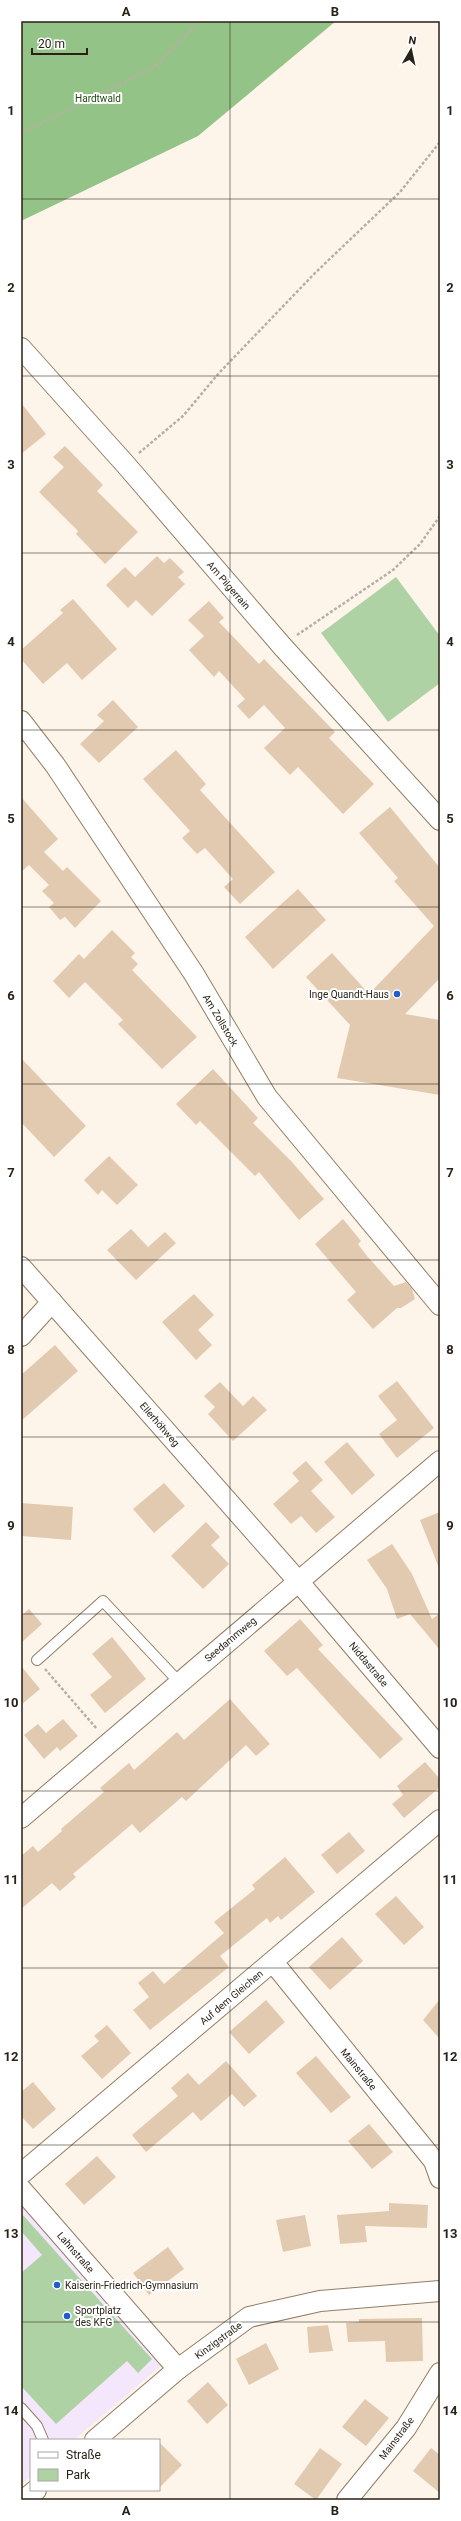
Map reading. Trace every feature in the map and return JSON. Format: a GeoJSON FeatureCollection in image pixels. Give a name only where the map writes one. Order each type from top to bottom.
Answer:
{"type":"FeatureCollection","features":[{"type":"Feature","properties":{"kind":"street","name":"Am Pilgerrain"},"geometry":{"type":"LineString","coordinates":[[21,348],[126,465],[282,646],[440,820]]}},
{"type":"Feature","properties":{"kind":"street","name":"Am Zollstock"},"geometry":{"type":"LineString","coordinates":[[21,721],[55,765],[194,974],[267,1097],[440,1305]]}},
{"type":"Feature","properties":{"kind":"street","name":"Ellerhöhweg"},"geometry":{"type":"LineString","coordinates":[[21,1267],[298,1581]]}},
{"type":"Feature","properties":{"kind":"street"},"geometry":{"type":"LineString","coordinates":[[21,1336],[52,1302]]}},
{"type":"Feature","properties":{"kind":"street","name":"Seedammweg"},"geometry":{"type":"LineString","coordinates":[[21,1818],[298,1581],[440,1463]]}},
{"type":"Feature","properties":{"kind":"street","name":"Niddastraße"},"geometry":{"type":"LineString","coordinates":[[298,1581],[440,1748]]}},
{"type":"Feature","properties":{"kind":"street","name":"Auf dem Gleichen"},"geometry":{"type":"LineString","coordinates":[[21,2174],[440,1820]]}},
{"type":"Feature","properties":{"kind":"street","name":"Mainstraße"},"geometry":{"type":"LineString","coordinates":[[273,1962],[434,2161],[440,2178]]}},
{"type":"Feature","properties":{"kind":"street","name":"Lahnstraße"},"geometry":{"type":"LineString","coordinates":[[21,2189],[178,2368]]}},
{"type":"Feature","properties":{"kind":"street","name":"Kinzigstraße"},"geometry":{"type":"LineString","coordinates":[[96,2439],[178,2368],[249,2317],[320,2301],[440,2291]]}},
{"type":"Feature","properties":{"kind":"street","name":"Mainstraße"},"geometry":{"type":"LineString","coordinates":[[347,2500],[406,2428],[440,2373]]}},
{"type":"Feature","properties":{"kind":"street"},"geometry":{"type":"LineString","coordinates":[[24,2500],[35,2491]]}},
{"type":"Feature","properties":{"kind":"lane"},"geometry":{"type":"LineString","coordinates":[[37,1660],[102,1601],[179,1682]]}},
{"type":"Feature","properties":{"kind":"lane"},"geometry":{"type":"LineString","coordinates":[[21,2408],[37,2426],[43,2439]]}},
{"type":"Feature","properties":{"kind":"path"},"geometry":{"type":"LineString","coordinates":[[21,133],[155,67],[200,21]]}},
{"type":"Feature","properties":{"kind":"path"},"geometry":{"type":"LineString","coordinates":[[126,465],[182,416],[219,373],[315,273],[400,192],[440,142]]}},
{"type":"Feature","properties":{"kind":"path"},"geometry":{"type":"LineString","coordinates":[[282,646],[393,570],[420,544],[440,516]]}},
{"type":"Feature","properties":{"kind":"path"},"geometry":{"type":"LineString","coordinates":[[37,1660],[108,1742]]}},
{"type":"Feature","properties":{"kind":"shaded area","name":"Sportplatz des KFG"},"geometry":{"type":"Polygon","coordinates":[[[21,2206],[163,2364],[75,2439],[30,2439],[30,2477],[21,2485],[21,2206]]]}},
{"type":"Feature","properties":{"kind":"green space","name":"Hardtwald"},"geometry":{"type":"Polygon","coordinates":[[[21,21],[336,21],[198,136],[21,221],[21,21]]]}},
{"type":"Feature","properties":{"kind":"green space"},"geometry":{"type":"Polygon","coordinates":[[[396,577],[440,636],[440,683],[388,722],[321,633],[396,577]]]}},
{"type":"Feature","properties":{"kind":"green space","name":"Sportplatz des KFG"},"geometry":{"type":"Polygon","coordinates":[[[21,2213],[152,2359],[138,2373],[127,2361],[56,2424],[21,2386],[21,2273],[42,2255],[21,2231],[21,2213]]]}},
{"type":"Feature","properties":{"kind":"building"},"geometry":{"type":"Polygon","coordinates":[[[21,403],[46,434],[21,454],[21,403]]]}},
{"type":"Feature","properties":{"kind":"building"},"geometry":{"type":"Polygon","coordinates":[[[65,446],[103,485],[97,491],[138,532],[105,564],[76,534],[78,531],[39,492],[64,467],[53,457],[65,446]]]}},
{"type":"Feature","properties":{"kind":"building"},"geometry":{"type":"Polygon","coordinates":[[[157,556],[164,563],[170,558],[184,572],[178,577],[185,584],[152,616],[136,600],[128,608],[106,585],[125,567],[135,577],[157,556]]]}},
{"type":"Feature","properties":{"kind":"building"},"geometry":{"type":"Polygon","coordinates":[[[73,599],[117,649],[82,680],[67,663],[43,684],[21,659],[21,650],[63,613],[60,610],[73,599]]]}},
{"type":"Feature","properties":{"kind":"building"},"geometry":{"type":"Polygon","coordinates":[[[209,601],[224,618],[219,622],[259,664],[264,659],[335,732],[329,738],[374,784],[343,814],[298,767],[290,775],[264,748],[285,728],[264,705],[249,719],[237,706],[245,699],[219,671],[214,677],[189,650],[204,636],[188,620],[209,601]]]}},
{"type":"Feature","properties":{"kind":"building"},"geometry":{"type":"Polygon","coordinates":[[[113,700],[138,727],[99,763],[80,744],[104,721],[97,715],[113,700]]]}},
{"type":"Feature","properties":{"kind":"building"},"geometry":{"type":"Polygon","coordinates":[[[176,750],[206,784],[200,790],[275,872],[240,904],[224,887],[233,879],[205,848],[197,854],[182,838],[190,831],[143,779],[176,750]]]}},
{"type":"Feature","properties":{"kind":"building"},"geometry":{"type":"Polygon","coordinates":[[[21,797],[58,839],[44,852],[63,871],[67,867],[101,901],[75,928],[65,917],[60,920],[49,907],[54,903],[42,891],[49,885],[29,865],[21,872],[21,797]]]}},
{"type":"Feature","properties":{"kind":"building","name":"Inge Quandt-Haus"},"geometry":{"type":"Polygon","coordinates":[[[390,807],[440,868],[440,978],[405,1014],[440,1020],[440,1095],[337,1078],[350,1025],[306,977],[332,953],[369,994],[434,926],[394,881],[398,878],[359,833],[390,807]]]}},
{"type":"Feature","properties":{"kind":"building"},"geometry":{"type":"Polygon","coordinates":[[[298,889],[326,920],[273,969],[245,937],[298,889]]]}},
{"type":"Feature","properties":{"kind":"building"},"geometry":{"type":"Polygon","coordinates":[[[112,930],[135,953],[131,957],[138,964],[132,970],[197,1037],[162,1069],[118,1024],[123,1020],[85,982],[69,998],[53,981],[79,954],[84,959],[112,930]]]}},
{"type":"Feature","properties":{"kind":"building"},"geometry":{"type":"Polygon","coordinates":[[[21,1058],[86,1126],[54,1157],[21,1122],[21,1058]]]}},
{"type":"Feature","properties":{"kind":"building"},"geometry":{"type":"Polygon","coordinates":[[[213,1069],[258,1118],[253,1123],[291,1161],[324,1199],[299,1220],[259,1172],[255,1176],[200,1121],[196,1125],[176,1104],[213,1069]]]}},
{"type":"Feature","properties":{"kind":"building"},"geometry":{"type":"Polygon","coordinates":[[[109,1156],[138,1185],[117,1205],[102,1190],[98,1195],[84,1180],[109,1156]]]}},
{"type":"Feature","properties":{"kind":"building"},"geometry":{"type":"Polygon","coordinates":[[[343,1219],[361,1241],[358,1244],[367,1256],[394,1286],[406,1282],[412,1289],[415,1299],[401,1308],[397,1308],[373,1329],[347,1300],[356,1292],[315,1244],[343,1219]]]}},
{"type":"Feature","properties":{"kind":"building"},"geometry":{"type":"Polygon","coordinates":[[[131,1229],[148,1247],[165,1232],[176,1243],[136,1280],[107,1250],[131,1229]]]}},
{"type":"Feature","properties":{"kind":"building"},"geometry":{"type":"Polygon","coordinates":[[[194,1294],[214,1315],[198,1330],[212,1345],[196,1360],[162,1322],[194,1294]]]}},
{"type":"Feature","properties":{"kind":"building"},"geometry":{"type":"Polygon","coordinates":[[[55,1345],[78,1371],[21,1421],[21,1375],[55,1345]]]}},
{"type":"Feature","properties":{"kind":"building"},"geometry":{"type":"Polygon","coordinates":[[[397,1381],[434,1428],[397,1458],[379,1434],[397,1420],[378,1396],[397,1381]]]}},
{"type":"Feature","properties":{"kind":"building"},"geometry":{"type":"Polygon","coordinates":[[[220,1382],[243,1406],[253,1396],[267,1410],[233,1441],[208,1414],[215,1407],[204,1396],[220,1382]]]}},
{"type":"Feature","properties":{"kind":"building"},"geometry":{"type":"Polygon","coordinates":[[[347,1442],[375,1475],[352,1495],[324,1462],[347,1442]]]}},
{"type":"Feature","properties":{"kind":"building"},"geometry":{"type":"Polygon","coordinates":[[[306,1461],[323,1480],[311,1491],[335,1517],[316,1533],[301,1516],[291,1524],[273,1504],[299,1481],[292,1473],[306,1461]]]}},
{"type":"Feature","properties":{"kind":"building"},"geometry":{"type":"Polygon","coordinates":[[[164,1483],[185,1506],[154,1533],[133,1509],[164,1483]]]}},
{"type":"Feature","properties":{"kind":"building"},"geometry":{"type":"Polygon","coordinates":[[[21,1503],[73,1507],[71,1540],[21,1536],[21,1503]]]}},
{"type":"Feature","properties":{"kind":"building"},"geometry":{"type":"Polygon","coordinates":[[[440,1512],[440,1568],[439,1568],[420,1520],[440,1512]]]}},
{"type":"Feature","properties":{"kind":"building"},"geometry":{"type":"Polygon","coordinates":[[[206,1522],[220,1537],[211,1545],[229,1564],[203,1589],[171,1556],[206,1522]]]}},
{"type":"Feature","properties":{"kind":"building"},"geometry":{"type":"Polygon","coordinates":[[[392,1544],[412,1574],[432,1619],[440,1613],[440,1650],[410,1614],[397,1619],[387,1589],[367,1560],[392,1544]]]}},
{"type":"Feature","properties":{"kind":"building"},"geometry":{"type":"Polygon","coordinates":[[[29,1609],[42,1624],[21,1643],[21,1616],[29,1609]]]}},
{"type":"Feature","properties":{"kind":"building"},"geometry":{"type":"Polygon","coordinates":[[[300,1619],[323,1645],[318,1649],[403,1739],[380,1759],[297,1668],[287,1676],[264,1651],[300,1619]]]}},
{"type":"Feature","properties":{"kind":"building"},"geometry":{"type":"Polygon","coordinates":[[[112,1637],[146,1679],[105,1713],[90,1695],[112,1677],[92,1654],[112,1637]]]}},
{"type":"Feature","properties":{"kind":"building"},"geometry":{"type":"Polygon","coordinates":[[[21,1666],[40,1689],[21,1705],[21,1666]]]}},
{"type":"Feature","properties":{"kind":"building"},"geometry":{"type":"Polygon","coordinates":[[[230,1699],[270,1744],[256,1756],[246,1745],[186,1801],[182,1797],[140,1833],[132,1824],[73,1874],[76,1877],[60,1891],[52,1883],[21,1909],[21,1856],[33,1846],[38,1852],[62,1831],[61,1829],[104,1792],[100,1788],[129,1763],[134,1770],[177,1732],[184,1740],[230,1699]]]}},
{"type":"Feature","properties":{"kind":"building"},"geometry":{"type":"Polygon","coordinates":[[[63,1719],[78,1736],[60,1751],[57,1747],[44,1759],[24,1735],[38,1724],[46,1733],[63,1719]]]}},
{"type":"Feature","properties":{"kind":"building"},"geometry":{"type":"Polygon","coordinates":[[[425,1762],[440,1779],[440,1787],[404,1818],[392,1804],[403,1795],[397,1786],[425,1762]]]}},
{"type":"Feature","properties":{"kind":"building"},"geometry":{"type":"Polygon","coordinates":[[[349,1832],[365,1851],[337,1874],[321,1855],[349,1832]]]}},
{"type":"Feature","properties":{"kind":"building"},"geometry":{"type":"Polygon","coordinates":[[[285,1857],[315,1892],[281,1920],[278,1916],[270,1923],[267,1918],[220,1956],[229,1967],[150,2030],[133,2010],[149,1997],[138,1983],[153,1971],[164,1984],[224,1933],[214,1922],[255,1889],[252,1885],[285,1857]]]}},
{"type":"Feature","properties":{"kind":"building"},"geometry":{"type":"Polygon","coordinates":[[[396,1896],[424,1927],[404,1945],[375,1914],[396,1896]]]}},
{"type":"Feature","properties":{"kind":"building"},"geometry":{"type":"Polygon","coordinates":[[[342,1937],[363,1961],[330,1990],[309,1967],[342,1937]]]}},
{"type":"Feature","properties":{"kind":"building"},"geometry":{"type":"Polygon","coordinates":[[[440,1999],[440,2039],[423,2020],[440,1999]]]}},
{"type":"Feature","properties":{"kind":"building"},"geometry":{"type":"Polygon","coordinates":[[[266,2000],[285,2022],[249,2054],[229,2032],[266,2000]]]}},
{"type":"Feature","properties":{"kind":"building"},"geometry":{"type":"Polygon","coordinates":[[[107,2025],[131,2053],[102,2079],[81,2056],[99,2041],[94,2036],[107,2025]]]}},
{"type":"Feature","properties":{"kind":"building"},"geometry":{"type":"Polygon","coordinates":[[[316,2056],[351,2097],[331,2113],[296,2073],[316,2056]]]}},
{"type":"Feature","properties":{"kind":"building"},"geometry":{"type":"Polygon","coordinates":[[[226,2061],[257,2096],[244,2107],[232,2094],[201,2121],[193,2112],[146,2152],[132,2135],[178,2096],[171,2088],[188,2073],[199,2085],[226,2061]]]}},
{"type":"Feature","properties":{"kind":"building"},"geometry":{"type":"Polygon","coordinates":[[[33,2082],[56,2109],[33,2129],[21,2116],[21,2092],[33,2082]]]}},
{"type":"Feature","properties":{"kind":"building"},"geometry":{"type":"Polygon","coordinates":[[[369,2124],[393,2152],[372,2169],[348,2141],[369,2124]]]}},
{"type":"Feature","properties":{"kind":"building"},"geometry":{"type":"Polygon","coordinates":[[[97,2156],[116,2177],[84,2205],[65,2184],[97,2156]]]}},
{"type":"Feature","properties":{"kind":"building"},"geometry":{"type":"Polygon","coordinates":[[[389,2203],[428,2205],[427,2228],[365,2226],[367,2242],[340,2244],[337,2215],[389,2211],[389,2203]]]}},
{"type":"Feature","properties":{"kind":"building"},"geometry":{"type":"Polygon","coordinates":[[[305,2215],[311,2246],[283,2252],[276,2220],[305,2215]]]}},
{"type":"Feature","properties":{"kind":"building"},"geometry":{"type":"Polygon","coordinates":[[[168,2247],[184,2269],[149,2295],[133,2273],[168,2247]]]}},
{"type":"Feature","properties":{"kind":"building"},"geometry":{"type":"Polygon","coordinates":[[[422,2318],[423,2361],[386,2362],[385,2341],[348,2342],[346,2323],[359,2322],[359,2319],[422,2318]]]}},
{"type":"Feature","properties":{"kind":"building"},"geometry":{"type":"Polygon","coordinates":[[[328,2325],[333,2351],[309,2353],[307,2327],[328,2325]]]}},
{"type":"Feature","properties":{"kind":"building"},"geometry":{"type":"Polygon","coordinates":[[[266,2343],[279,2369],[249,2385],[236,2359],[266,2343]]]}},
{"type":"Feature","properties":{"kind":"building"},"geometry":{"type":"Polygon","coordinates":[[[208,2382],[228,2405],[207,2424],[187,2401],[208,2382]]]}},
{"type":"Feature","properties":{"kind":"building"},"geometry":{"type":"Polygon","coordinates":[[[365,2399],[389,2418],[366,2446],[342,2427],[365,2399]]]}},
{"type":"Feature","properties":{"kind":"building"},"geometry":{"type":"Polygon","coordinates":[[[160,2443],[182,2465],[160,2487],[160,2443]]]}},
{"type":"Feature","properties":{"kind":"building"},"geometry":{"type":"Polygon","coordinates":[[[320,2448],[342,2464],[316,2500],[294,2484],[320,2448]]]}},
{"type":"Feature","properties":{"kind":"building"},"geometry":{"type":"Polygon","coordinates":[[[431,2448],[440,2455],[440,2493],[413,2471],[431,2448]]]}},
{"type":"Feature","properties":{"kind":"place","name":"Inge Quandt-Haus"},"geometry":{"type":"Point","coordinates":[397,994]}},
{"type":"Feature","properties":{"kind":"place","name":"Kaiserin-Friedrich-Gymnasium"},"geometry":{"type":"Point","coordinates":[57,2285]}},
{"type":"Feature","properties":{"kind":"place","name":"Sportplatz des KFG"},"geometry":{"type":"Point","coordinates":[67,2316]}}]}
